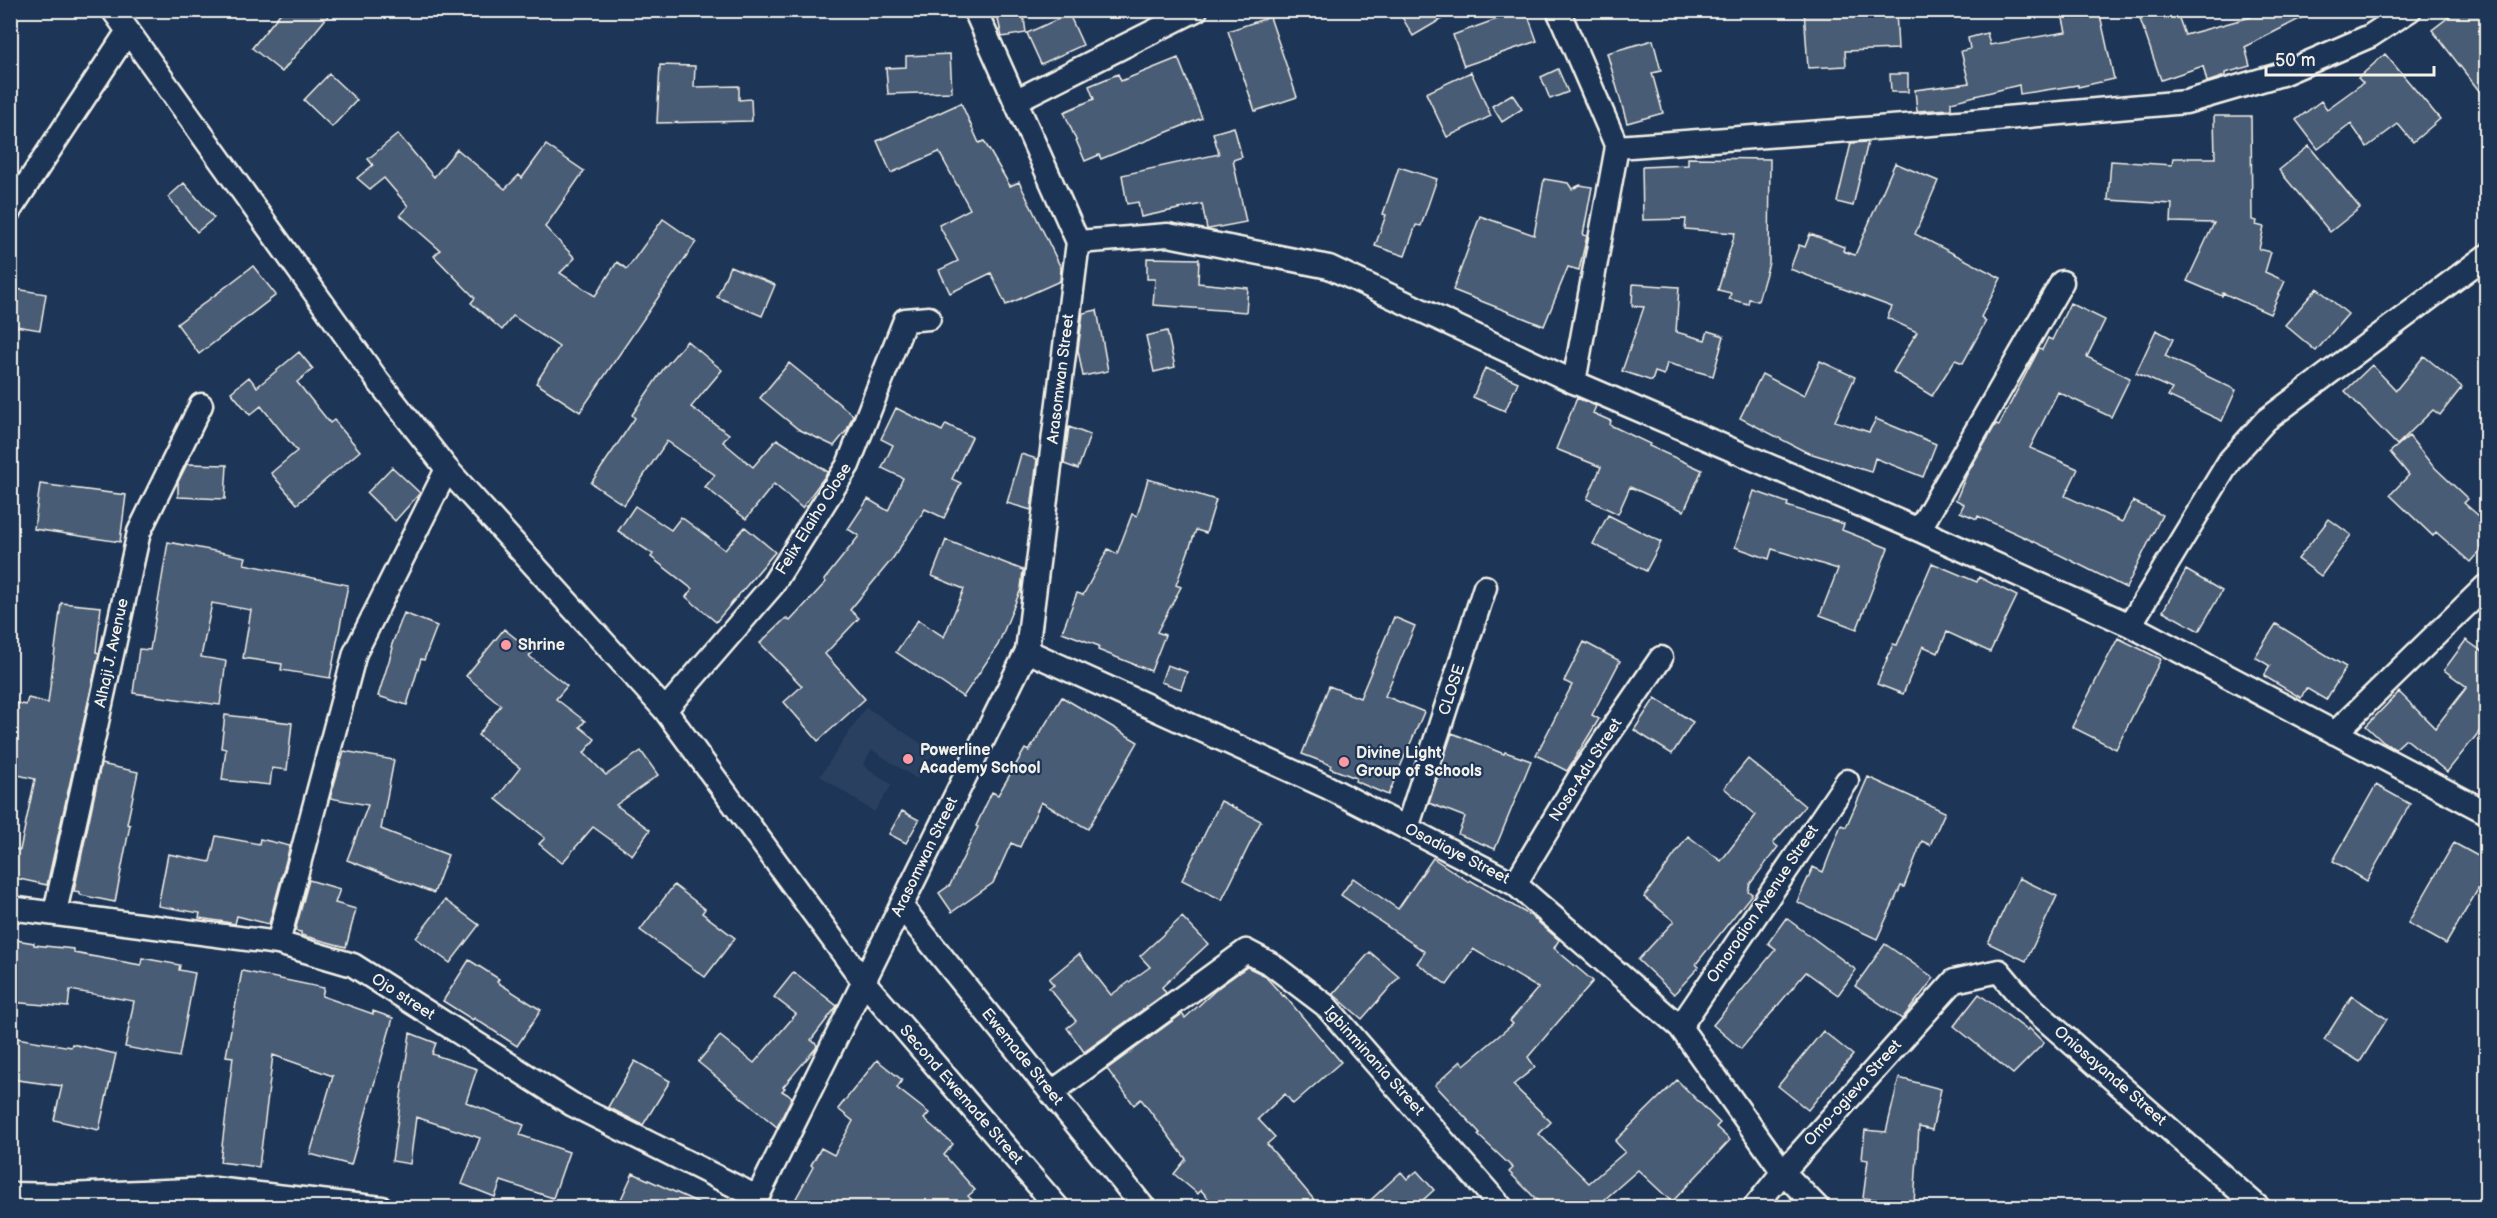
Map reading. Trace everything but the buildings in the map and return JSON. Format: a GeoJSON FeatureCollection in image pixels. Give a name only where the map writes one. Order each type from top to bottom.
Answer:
{"type":"FeatureCollection","features":[{"type":"Feature","properties":{"kind":"street","name":"Second Ewemade Street"},"geometry":{"type":"LineString","coordinates":[[113,10],[378,381],[447,470],[665,710],[864,982],[1058,1208]]}},
{"type":"Feature","properties":{"kind":"street"},"geometry":{"type":"LineString","coordinates":[[975,10],[1078,242],[1168,235],[1329,267],[1574,382],[1919,530],[2130,625],[2487,812]]}},
{"type":"Feature","properties":{"kind":"street"},"geometry":{"type":"LineString","coordinates":[[1015,101],[1196,10]]}},
{"type":"Feature","properties":{"kind":"street"},"geometry":{"type":"LineString","coordinates":[[1558,10],[1617,147],[1574,382]]}},
{"type":"Feature","properties":{"kind":"street"},"geometry":{"type":"LineString","coordinates":[[1617,147],[1972,122],[2186,102],[2282,74],[2370,36],[2410,10]]}},
{"type":"Feature","properties":{"kind":"street"},"geometry":{"type":"LineString","coordinates":[[10,210],[128,31]]}},
{"type":"Feature","properties":{"kind":"street","name":"Arasomwan Street"},"geometry":{"type":"LineString","coordinates":[[755,1202],[1027,651],[1078,242]]}},
{"type":"Feature","properties":{"kind":"street"},"geometry":{"type":"LineString","coordinates":[[2130,625],[2230,460],[2266,420],[2487,256]]}},
{"type":"Feature","properties":{"kind":"street"},"geometry":{"type":"LineString","coordinates":[[1919,530],[2062,282]]}},
{"type":"Feature","properties":{"kind":"street","name":"Felix Elaiho Close"},"geometry":{"type":"LineString","coordinates":[[665,710],[772,586],[848,465],[905,321],[929,318]]}},
{"type":"Feature","properties":{"kind":"street","name":"Alhaji J. Avenue"},"geometry":{"type":"LineString","coordinates":[[55,912],[139,532],[201,405]]}},
{"type":"Feature","properties":{"kind":"street"},"geometry":{"type":"LineString","coordinates":[[278,943],[355,653],[447,470]]}},
{"type":"Feature","properties":{"kind":"street"},"geometry":{"type":"LineString","coordinates":[[2336,733],[2487,586]]}},
{"type":"Feature","properties":{"kind":"street","name":"CLOSE"},"geometry":{"type":"LineString","coordinates":[[1407,828],[1485,587]]}},
{"type":"Feature","properties":{"kind":"street","name":"Osadiaye Street"},"geometry":{"type":"LineString","coordinates":[[1027,651],[1327,787],[1515,884],[1680,1027],[1783,1172],[1818,1208]]}},
{"type":"Feature","properties":{"kind":"street","name":"Nosa-Adu Street"},"geometry":{"type":"LineString","coordinates":[[1515,884],[1582,773],[1661,658]]}},
{"type":"Feature","properties":{"kind":"street","name":"Omorodion Avenue Street"},"geometry":{"type":"LineString","coordinates":[[1680,1027],[1847,781]]}},
{"type":"Feature","properties":{"kind":"street","name":"Ewemade Street"},"geometry":{"type":"LineString","coordinates":[[901,906],[1144,1208]]}},
{"type":"Feature","properties":{"kind":"street","name":"Ojo street"},"geometry":{"type":"LineString","coordinates":[[10,908],[55,912],[278,943],[353,965],[573,1105],[755,1202]]}},
{"type":"Feature","properties":{"kind":"street","name":"Igbinminania Street"},"geometry":{"type":"LineString","coordinates":[[1052,1093],[1246,951],[1270,964],[1325,1005],[1502,1208]]}},
{"type":"Feature","properties":{"kind":"street","name":"Oniosayande Street"},"geometry":{"type":"LineString","coordinates":[[1954,981],[1999,970],[2024,1001],[2259,1208]]}},
{"type":"Feature","properties":{"kind":"street","name":"Omo-ogieva Street"},"geometry":{"type":"LineString","coordinates":[[1754,1208],[1783,1172],[1954,981]]}},
{"type":"Feature","properties":{"kind":"street"},"geometry":{"type":"LineString","coordinates":[[10,1194],[66,1195],[215,1189],[382,1208]]}},
{"type":"Feature","properties":{"kind":"shaded area","name":"Powerline Academy School"},"geometry":{"type":"Polygon","coordinates":[[[866,707],[934,752],[917,779],[872,750],[863,765],[892,785],[874,812],[820,776],[866,707]]]}},
{"type":"Feature","properties":{"kind":"place","name":"Shrine"},"geometry":{"type":"Point","coordinates":[506,645]}},
{"type":"Feature","properties":{"kind":"place","name":"Powerline Academy School"},"geometry":{"type":"Point","coordinates":[908,759]}},
{"type":"Feature","properties":{"kind":"place","name":"Divine Light Group of Schools"},"geometry":{"type":"Point","coordinates":[1344,762]}}]}
